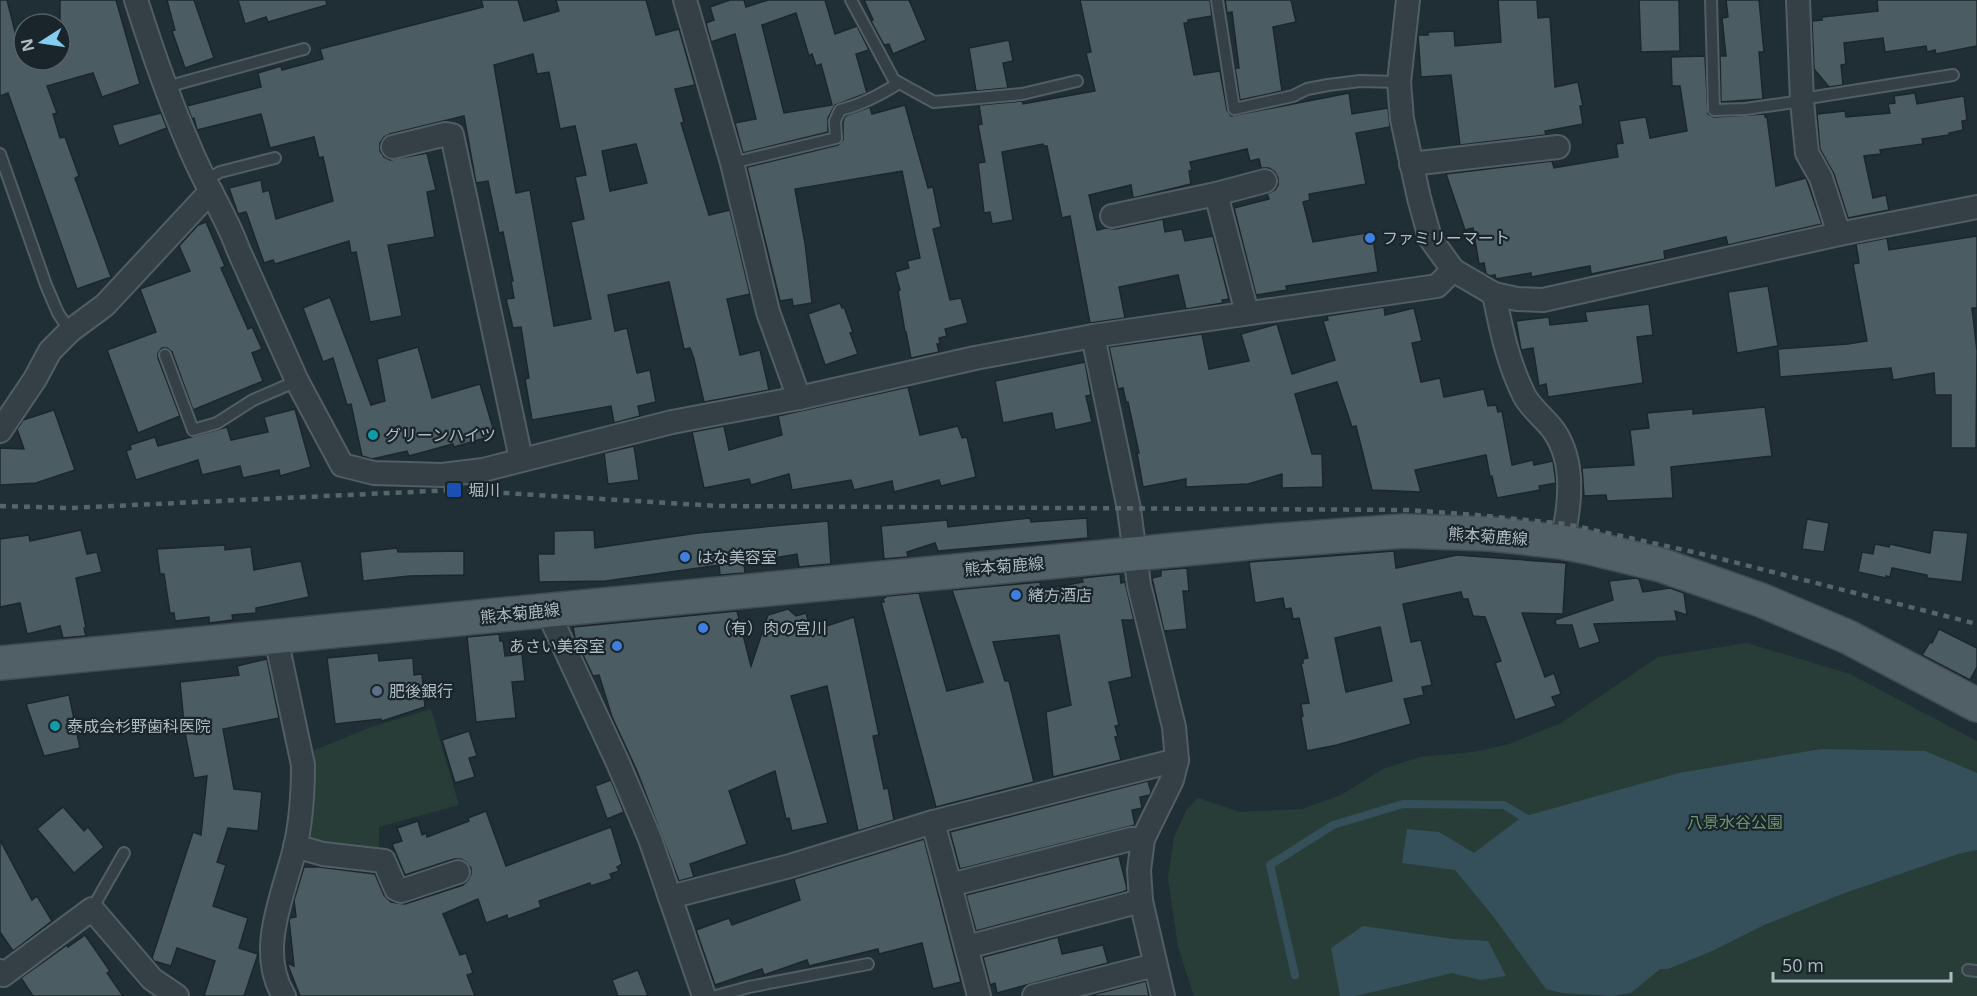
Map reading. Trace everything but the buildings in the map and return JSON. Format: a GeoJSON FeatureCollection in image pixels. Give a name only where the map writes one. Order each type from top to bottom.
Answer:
{"type":"FeatureCollection","features":[{"type":"Feature","properties":{"kind":"main road","name":"熊本菊鹿線"},"geometry":{"type":"LineString","coordinates":[[0,663],[1268,541],[1404,531],[1490,534],[1562,542],[1661,565],[1761,600],[1848,637],[1977,705]]}},
{"type":"Feature","properties":{"kind":"street"},"geometry":{"type":"LineString","coordinates":[[136,0],[190,150],[230,227],[297,381],[342,465],[374,473],[442,475],[483,470],[672,422],[799,398],[975,358],[1093,336],[1437,286],[1453,270]]}},
{"type":"Feature","properties":{"kind":"street"},"geometry":{"type":"LineString","coordinates":[[1408,0],[1399,82],[1402,119],[1430,238],[1453,270],[1494,294],[1516,299],[1543,300],[1839,234],[1977,207]]}},
{"type":"Feature","properties":{"kind":"street"},"geometry":{"type":"LineString","coordinates":[[1798,0],[1802,100],[1808,153],[1821,178],[1839,234]]}},
{"type":"Feature","properties":{"kind":"street"},"geometry":{"type":"LineString","coordinates":[[688,1],[732,163],[768,312],[799,398]]}},
{"type":"Feature","properties":{"kind":"street"},"geometry":{"type":"LineString","coordinates":[[393,147],[446,134],[452,135],[521,459]]}},
{"type":"Feature","properties":{"kind":"street"},"geometry":{"type":"LineString","coordinates":[[1412,164],[1558,147]]}},
{"type":"Feature","properties":{"kind":"street"},"geometry":{"type":"LineString","coordinates":[[1112,216],[1265,182]]}},
{"type":"Feature","properties":{"kind":"street"},"geometry":{"type":"LineString","coordinates":[[0,431],[35,379],[50,351],[70,331],[105,305],[208,185]]}},
{"type":"Feature","properties":{"kind":"street"},"geometry":{"type":"LineString","coordinates":[[1216,194],[1247,313]]}},
{"type":"Feature","properties":{"kind":"street"},"geometry":{"type":"LineString","coordinates":[[1494,294],[1511,369],[1526,399],[1553,430],[1565,450],[1570,478],[1562,542]]}},
{"type":"Feature","properties":{"kind":"street"},"geometry":{"type":"LineString","coordinates":[[1093,336],[1129,509],[1139,585],[1174,727],[1176,759],[1172,780],[1143,839],[1139,870],[1141,901],[1163,996]]}},
{"type":"Feature","properties":{"kind":"street"},"geometry":{"type":"LineString","coordinates":[[547,610],[618,763],[650,839],[704,996]]}},
{"type":"Feature","properties":{"kind":"street"},"geometry":{"type":"LineString","coordinates":[[276,638],[303,765],[303,784],[295,846],[273,927],[272,960],[276,993]]}},
{"type":"Feature","properties":{"kind":"street"},"geometry":{"type":"LineString","coordinates":[[670,897],[790,866],[933,822],[1176,759]]}},
{"type":"Feature","properties":{"kind":"street"},"geometry":{"type":"LineString","coordinates":[[933,822],[979,996]]}},
{"type":"Feature","properties":{"kind":"street"},"geometry":{"type":"LineString","coordinates":[[950,885],[1131,839],[1143,839]]}},
{"type":"Feature","properties":{"kind":"street"},"geometry":{"type":"LineString","coordinates":[[295,846],[323,854],[384,861],[396,889],[400,891],[458,872]]}},
{"type":"Feature","properties":{"kind":"street"},"geometry":{"type":"LineString","coordinates":[[967,947],[1141,901]]}},
{"type":"Feature","properties":{"kind":"street"},"geometry":{"type":"LineString","coordinates":[[0,971],[3,975],[92,909],[152,979],[177,996]]}},
{"type":"Feature","properties":{"kind":"street"},"geometry":{"type":"LineString","coordinates":[[1034,996],[1155,965]]}},
{"type":"Feature","properties":{"kind":"lane"},"geometry":{"type":"LineString","coordinates":[[851,0],[894,80],[934,102],[1022,94],[1077,81]]}},
{"type":"Feature","properties":{"kind":"lane"},"geometry":{"type":"LineString","coordinates":[[1217,0],[1234,109],[1293,96],[1307,89],[1328,85],[1360,81],[1399,82]]}},
{"type":"Feature","properties":{"kind":"lane"},"geometry":{"type":"LineString","coordinates":[[1712,0],[1714,110],[1745,109],[1953,75]]}},
{"type":"Feature","properties":{"kind":"lane"},"geometry":{"type":"LineString","coordinates":[[166,87],[304,49]]}},
{"type":"Feature","properties":{"kind":"lane"},"geometry":{"type":"LineString","coordinates":[[732,163],[836,138],[835,121],[840,110],[854,107],[899,83]]}},
{"type":"Feature","properties":{"kind":"lane"},"geometry":{"type":"LineString","coordinates":[[0,154],[46,285],[58,313],[70,331]]}},
{"type":"Feature","properties":{"kind":"lane"},"geometry":{"type":"LineString","coordinates":[[208,185],[220,172],[275,158]]}},
{"type":"Feature","properties":{"kind":"lane"},"geometry":{"type":"LineString","coordinates":[[165,355],[193,430],[218,423],[253,400],[297,381]]}},
{"type":"Feature","properties":{"kind":"lane"},"geometry":{"type":"LineString","coordinates":[[92,909],[124,853]]}},
{"type":"Feature","properties":{"kind":"lane"},"geometry":{"type":"LineString","coordinates":[[716,996],[749,987],[868,964]]}},
{"type":"Feature","properties":{"kind":"green space","name":"八景水谷公園"},"geometry":{"type":"Polygon","coordinates":[[[1747,643],[1850,674],[1977,741],[1977,996],[1194,996],[1178,947],[1168,878],[1174,837],[1187,809],[1198,798],[1240,812],[1302,809],[1341,795],[1383,769],[1420,757],[1473,752],[1509,744],[1561,723],[1658,657],[1747,643]]]}},
{"type":"Feature","properties":{"kind":"green space"},"geometry":{"type":"Polygon","coordinates":[[[431,709],[459,805],[379,827],[379,850],[312,843],[305,834],[310,752],[371,727],[431,709]]]}},
{"type":"Feature","properties":{"kind":"water"},"geometry":{"type":"Polygon","coordinates":[[[1821,749],[1925,751],[1977,773],[1977,850],[1958,854],[1842,894],[1764,925],[1712,951],[1668,969],[1660,969],[1631,993],[1613,996],[1562,993],[1546,989],[1493,916],[1455,870],[1402,863],[1407,829],[1439,832],[1474,853],[1522,817],[1679,773],[1821,749]]]}},
{"type":"Feature","properties":{"kind":"water"},"geometry":{"type":"Polygon","coordinates":[[[1363,926],[1453,939],[1488,941],[1506,976],[1480,980],[1452,973],[1356,996],[1340,996],[1331,948],[1363,926]]]}},
{"type":"Feature","properties":{"kind":"waterway"},"geometry":{"type":"LineString","coordinates":[[1295,975],[1270,865],[1333,825],[1403,804],[1504,805],[1530,821]]}},
{"type":"Feature","properties":{"kind":"railway"},"geometry":{"type":"LineString","coordinates":[[0,506],[70,508],[454,490],[718,506],[1409,510],[1566,524],[1698,553],[1977,624]]}},
{"type":"Feature","properties":{"kind":"place","name":"ファミリーマート"},"geometry":{"type":"Point","coordinates":[1370,238]}},
{"type":"Feature","properties":{"kind":"place","name":"グリーンハイツ"},"geometry":{"type":"Point","coordinates":[373,435]}},
{"type":"Feature","properties":{"kind":"place","name":"堀川"},"geometry":{"type":"Point","coordinates":[454,490]}},
{"type":"Feature","properties":{"kind":"place","name":"はな美容室"},"geometry":{"type":"Point","coordinates":[685,557]}},
{"type":"Feature","properties":{"kind":"place","name":"緒方酒店"},"geometry":{"type":"Point","coordinates":[1016,595]}},
{"type":"Feature","properties":{"kind":"place","name":"（有）肉の宮川"},"geometry":{"type":"Point","coordinates":[703,628]}},
{"type":"Feature","properties":{"kind":"place","name":"あさい美容室"},"geometry":{"type":"Point","coordinates":[617,646]}},
{"type":"Feature","properties":{"kind":"place","name":"肥後銀行"},"geometry":{"type":"Point","coordinates":[377,691]}},
{"type":"Feature","properties":{"kind":"place","name":"泰成会杉野歯科医院"},"geometry":{"type":"Point","coordinates":[55,726]}}]}
